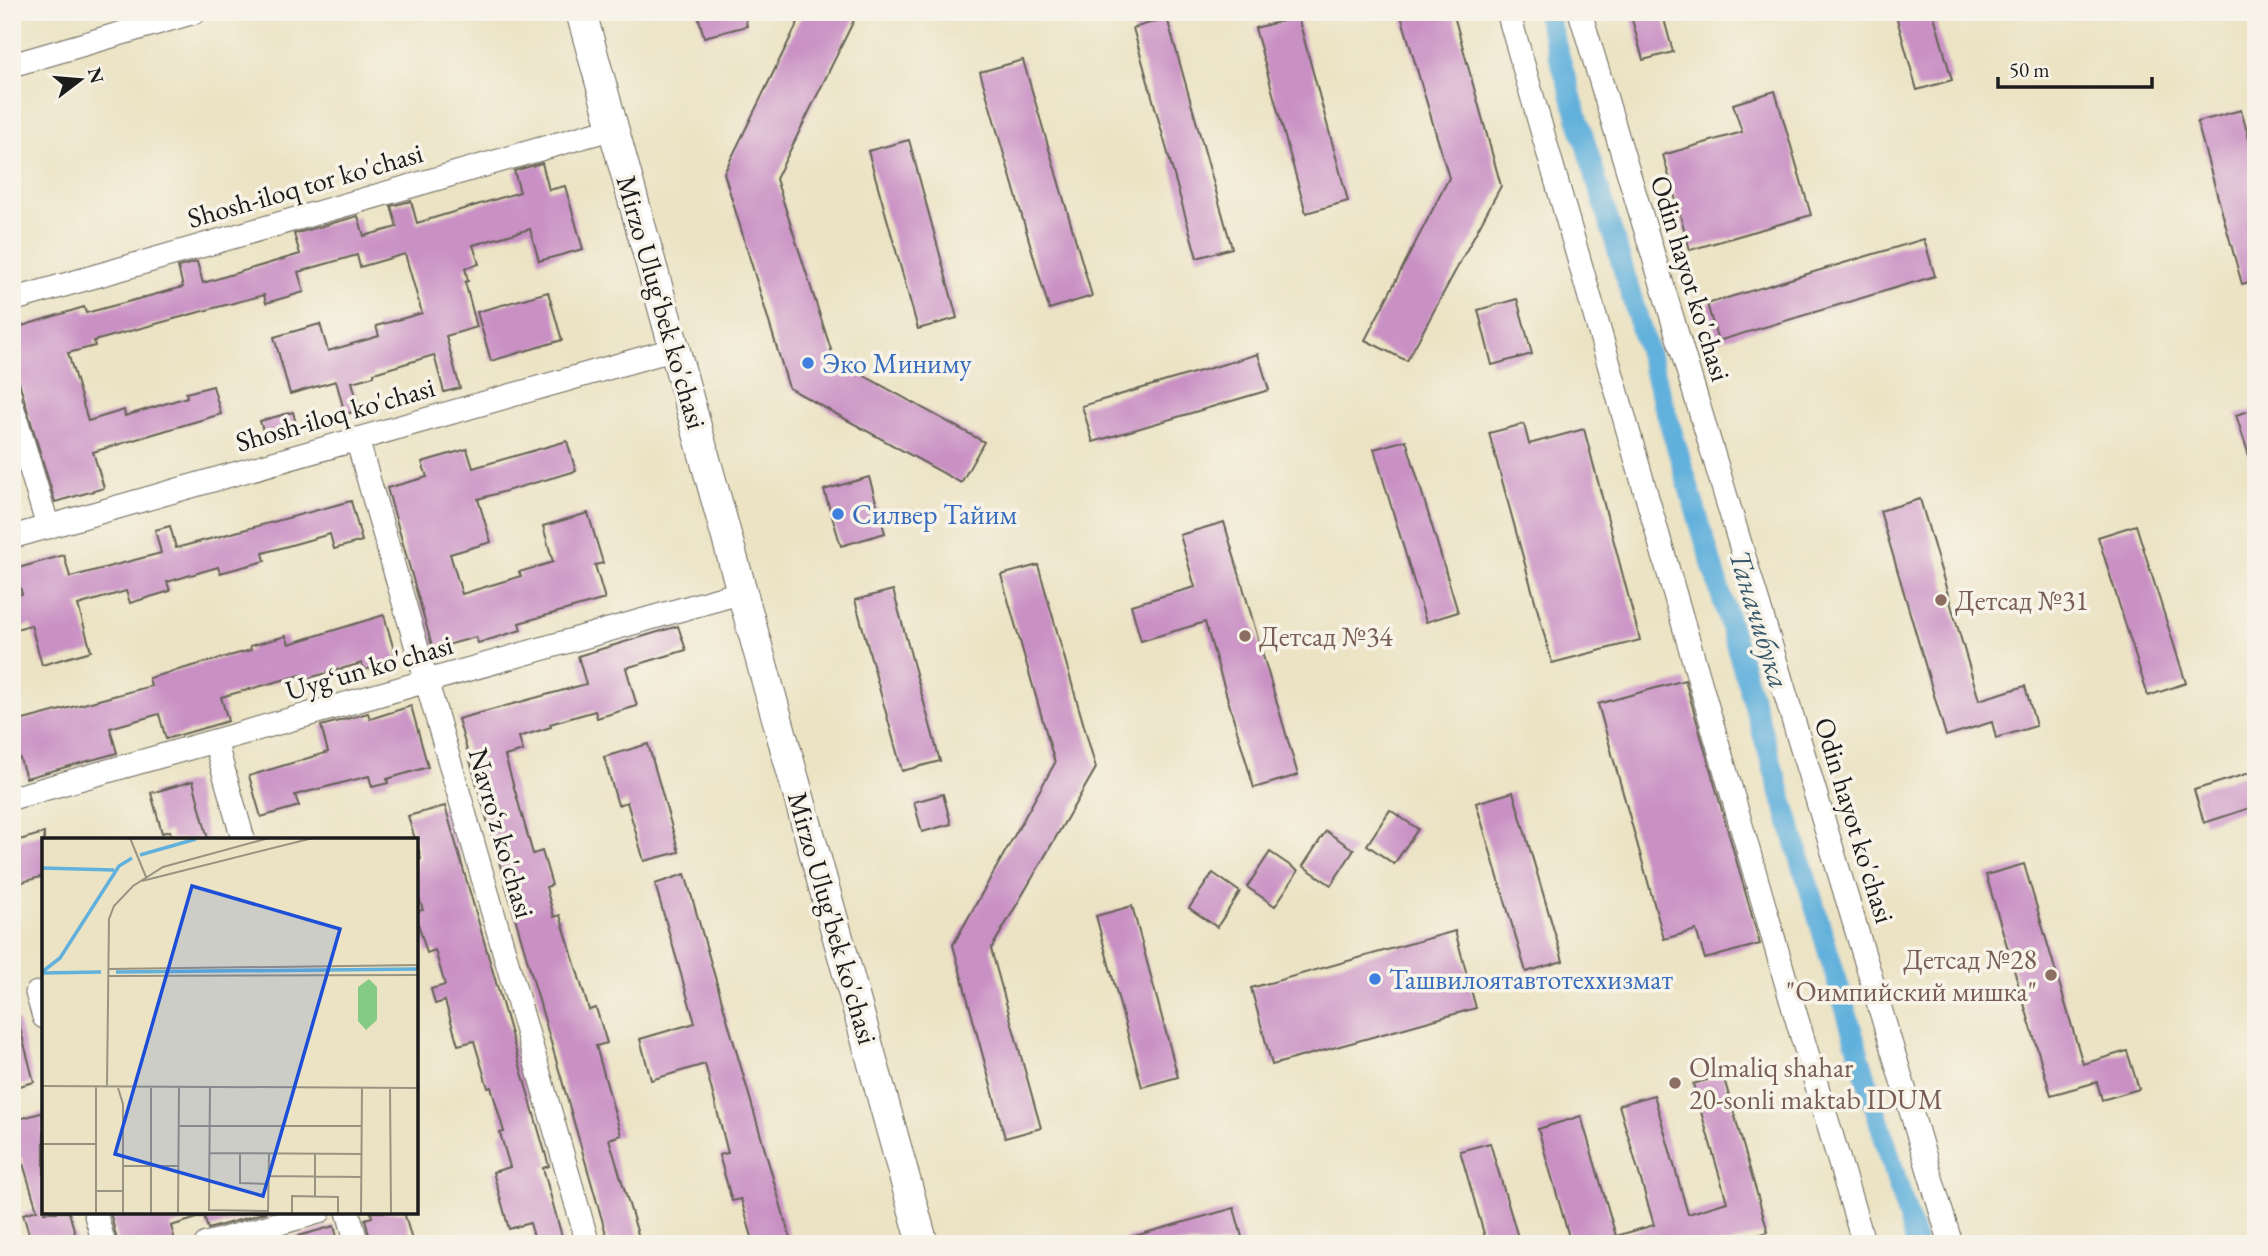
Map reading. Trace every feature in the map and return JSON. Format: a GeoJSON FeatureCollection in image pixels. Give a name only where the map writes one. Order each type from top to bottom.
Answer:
{"type":"FeatureCollection","features":[{"type":"Feature","properties":{"kind":"main road","name":"Mirzo Ulug‘bek ko'chasi"},"geometry":{"type":"LineString","coordinates":[[582,12],[743,592]]}},
{"type":"Feature","properties":{"kind":"main road","name":"Mirzo Ulug'bek ko'chasi"},"geometry":{"type":"LineString","coordinates":[[743,592],[923,1244]]}},
{"type":"Feature","properties":{"kind":"street"},"geometry":{"type":"LineString","coordinates":[[12,65],[195,12]]}},
{"type":"Feature","properties":{"kind":"street"},"geometry":{"type":"LineString","coordinates":[[1508,12],[1790,996],[1864,1244]]}},
{"type":"Feature","properties":{"kind":"street","name":"Odin hayot ko'chasi"},"geometry":{"type":"LineString","coordinates":[[1580,12],[1951,1244]]}},
{"type":"Feature","properties":{"kind":"street","name":"Shosh-iloq tor ko'chasi"},"geometry":{"type":"LineString","coordinates":[[12,300],[614,128]]}},
{"type":"Feature","properties":{"kind":"street","name":"Shosh-iloq ko'chasi"},"geometry":{"type":"LineString","coordinates":[[12,537],[675,349]]}},
{"type":"Feature","properties":{"kind":"street"},"geometry":{"type":"LineString","coordinates":[[12,406],[48,527]]}},
{"type":"Feature","properties":{"kind":"street","name":"Navro‘z ko'chasi"},"geometry":{"type":"LineString","coordinates":[[357,439],[588,1244]]}},
{"type":"Feature","properties":{"kind":"street","name":"Uyg‘un ko'chasi"},"geometry":{"type":"LineString","coordinates":[[12,798],[743,592]]}},
{"type":"Feature","properties":{"kind":"street"},"geometry":{"type":"LineString","coordinates":[[215,741],[243,838]]}},
{"type":"Feature","properties":{"kind":"street"},"geometry":{"type":"LineString","coordinates":[[37,993],[42,1010]]}},
{"type":"Feature","properties":{"kind":"street"},"geometry":{"type":"LineString","coordinates":[[96,1214],[104,1244]]}},
{"type":"Feature","properties":{"kind":"street"},"geometry":{"type":"LineString","coordinates":[[206,1244],[312,1214]]}},
{"type":"Feature","properties":{"kind":"street"},"geometry":{"type":"LineString","coordinates":[[349,1214],[357,1244]]}},
{"type":"Feature","properties":{"kind":"building"},"geometry":{"type":"Polygon","coordinates":[[[697,12],[744,12],[747,26],[704,37],[697,12]]]}},
{"type":"Feature","properties":{"kind":"building"},"geometry":{"type":"Polygon","coordinates":[[[803,12],[858,12],[776,179],[834,359],[984,442],[961,483],[789,388],[724,173],[803,12]]]}},
{"type":"Feature","properties":{"kind":"building"},"geometry":{"type":"Polygon","coordinates":[[[1400,12],[1453,12],[1501,186],[1407,361],[1365,340],[1449,178],[1400,12]]]}},
{"type":"Feature","properties":{"kind":"building"},"geometry":{"type":"Polygon","coordinates":[[[1630,12],[1662,12],[1673,52],[1643,60],[1630,12]]]}},
{"type":"Feature","properties":{"kind":"building"},"geometry":{"type":"Polygon","coordinates":[[[1895,12],[1933,12],[1952,80],[1917,90],[1895,12]]]}},
{"type":"Feature","properties":{"kind":"building"},"geometry":{"type":"Polygon","coordinates":[[[1298,17],[1348,201],[1306,213],[1255,28],[1298,17]]]}},
{"type":"Feature","properties":{"kind":"building"},"geometry":{"type":"Polygon","coordinates":[[[1167,18],[1232,248],[1197,258],[1133,28],[1167,18]]]}},
{"type":"Feature","properties":{"kind":"building"},"geometry":{"type":"Polygon","coordinates":[[[1023,60],[1092,296],[1049,309],[980,72],[1023,60]]]}},
{"type":"Feature","properties":{"kind":"building"},"geometry":{"type":"Polygon","coordinates":[[[1775,91],[1811,215],[1690,250],[1663,155],[1742,132],[1733,104],[1775,91]]]}},
{"type":"Feature","properties":{"kind":"building"},"geometry":{"type":"Polygon","coordinates":[[[2241,110],[2256,164],[2256,280],[2242,284],[2197,122],[2241,110]]]}},
{"type":"Feature","properties":{"kind":"building"},"geometry":{"type":"Polygon","coordinates":[[[909,140],[957,318],[918,329],[868,151],[909,140]]]}},
{"type":"Feature","properties":{"kind":"building"},"geometry":{"type":"Polygon","coordinates":[[[542,163],[549,190],[565,186],[583,249],[539,261],[530,229],[473,245],[479,264],[465,268],[468,281],[465,282],[477,327],[446,336],[460,388],[444,392],[434,355],[352,382],[360,410],[345,414],[336,381],[290,394],[274,337],[320,324],[328,351],[379,336],[376,326],[422,313],[405,254],[360,267],[357,255],[298,272],[304,292],[266,303],[264,295],[94,341],[95,346],[68,353],[88,421],[124,410],[125,416],[213,386],[221,414],[93,452],[104,488],[55,502],[12,359],[12,329],[84,307],[86,313],[183,287],[178,267],[197,262],[203,283],[300,254],[294,234],[358,216],[364,236],[397,227],[391,206],[411,201],[417,223],[520,192],[514,171],[542,163]]]}},
{"type":"Feature","properties":{"kind":"building"},"geometry":{"type":"Polygon","coordinates":[[[1924,239],[1935,276],[1718,341],[1707,304],[1924,239]]]}},
{"type":"Feature","properties":{"kind":"building"},"geometry":{"type":"Polygon","coordinates":[[[548,292],[562,340],[491,361],[477,312],[548,292]]]}},
{"type":"Feature","properties":{"kind":"building"},"geometry":{"type":"Polygon","coordinates":[[[1517,299],[1532,354],[1492,365],[1478,310],[1517,299]]]}},
{"type":"Feature","properties":{"kind":"building"},"geometry":{"type":"Polygon","coordinates":[[[1258,354],[1269,390],[1093,442],[1082,406],[1258,354]]]}},
{"type":"Feature","properties":{"kind":"building"},"geometry":{"type":"Polygon","coordinates":[[[2256,409],[2256,464],[2252,465],[2236,415],[2256,409]]]}},
{"type":"Feature","properties":{"kind":"building"},"geometry":{"type":"Polygon","coordinates":[[[293,412],[297,428],[265,437],[260,421],[293,412]]]}},
{"type":"Feature","properties":{"kind":"building"},"geometry":{"type":"Polygon","coordinates":[[[1524,424],[1529,444],[1584,429],[1640,640],[1552,663],[1489,433],[1524,424]]]}},
{"type":"Feature","properties":{"kind":"building"},"geometry":{"type":"Polygon","coordinates":[[[1406,440],[1458,612],[1426,622],[1374,449],[1406,440]]]}},
{"type":"Feature","properties":{"kind":"building"},"geometry":{"type":"Polygon","coordinates":[[[567,441],[576,471],[478,499],[491,542],[450,554],[462,594],[521,576],[519,572],[553,562],[543,526],[588,513],[603,563],[595,565],[605,599],[519,623],[521,630],[478,643],[476,637],[433,649],[387,488],[427,477],[422,462],[467,449],[473,468],[567,441]]]}},
{"type":"Feature","properties":{"kind":"building"},"geometry":{"type":"Polygon","coordinates":[[[869,477],[885,533],[841,546],[824,490],[869,477]]]}},
{"type":"Feature","properties":{"kind":"building"},"geometry":{"type":"Polygon","coordinates":[[[1920,499],[1979,700],[2025,686],[2036,726],[1996,738],[1992,722],[1946,736],[1880,511],[1920,499]]]}},
{"type":"Feature","properties":{"kind":"building"},"geometry":{"type":"Polygon","coordinates":[[[351,501],[362,541],[334,549],[330,534],[263,553],[265,561],[220,573],[218,567],[167,582],[170,591],[130,603],[126,591],[78,605],[91,651],[42,665],[31,625],[12,630],[12,596],[22,594],[15,569],[64,555],[70,577],[161,553],[155,530],[170,526],[176,548],[351,501]]]}},
{"type":"Feature","properties":{"kind":"building"},"geometry":{"type":"Polygon","coordinates":[[[1224,522],[1298,775],[1254,788],[1205,622],[1141,641],[1131,605],[1195,587],[1180,535],[1224,522]]]}},
{"type":"Feature","properties":{"kind":"building"},"geometry":{"type":"Polygon","coordinates":[[[2136,525],[2186,683],[2148,696],[2098,537],[2136,525]]]}},
{"type":"Feature","properties":{"kind":"building"},"geometry":{"type":"Polygon","coordinates":[[[1038,565],[1096,768],[991,949],[1041,1128],[1005,1138],[953,945],[1055,763],[1001,575],[1038,565]]]}},
{"type":"Feature","properties":{"kind":"building"},"geometry":{"type":"Polygon","coordinates":[[[893,590],[940,761],[902,771],[855,600],[893,590]]]}},
{"type":"Feature","properties":{"kind":"building"},"geometry":{"type":"Polygon","coordinates":[[[384,615],[397,661],[364,670],[362,663],[302,680],[301,675],[221,697],[228,721],[166,739],[159,714],[110,728],[117,753],[26,778],[19,756],[12,758],[12,723],[151,686],[149,678],[251,650],[250,646],[286,636],[289,644],[384,615]]]}},
{"type":"Feature","properties":{"kind":"building"},"geometry":{"type":"Polygon","coordinates":[[[678,626],[686,650],[626,668],[637,706],[597,718],[595,711],[550,724],[551,727],[519,737],[523,751],[505,756],[533,854],[542,851],[552,885],[546,887],[554,917],[560,915],[589,1010],[596,1008],[607,1043],[596,1046],[621,1135],[609,1139],[641,1244],[609,1244],[458,719],[586,684],[578,656],[678,626]]]}},
{"type":"Feature","properties":{"kind":"building"},"geometry":{"type":"Polygon","coordinates":[[[1685,680],[1760,944],[1705,959],[1696,930],[1664,939],[1598,704],[1685,680]]]}},
{"type":"Feature","properties":{"kind":"building"},"geometry":{"type":"Polygon","coordinates":[[[411,706],[428,767],[387,779],[388,783],[372,787],[369,776],[295,795],[299,806],[261,817],[249,776],[328,752],[321,726],[368,713],[370,719],[411,706]]]}},
{"type":"Feature","properties":{"kind":"building"},"geometry":{"type":"Polygon","coordinates":[[[648,744],[679,852],[644,861],[627,802],[618,805],[604,757],[648,744]]]}},
{"type":"Feature","properties":{"kind":"building"},"geometry":{"type":"Polygon","coordinates":[[[2256,771],[2256,806],[2204,823],[2194,790],[2256,771]]]}},
{"type":"Feature","properties":{"kind":"building"},"geometry":{"type":"Polygon","coordinates":[[[193,781],[208,838],[172,838],[170,831],[162,833],[151,793],[193,781]]]}},
{"type":"Feature","properties":{"kind":"building"},"geometry":{"type":"Polygon","coordinates":[[[1513,792],[1563,961],[1526,972],[1476,803],[1513,792]]]}},
{"type":"Feature","properties":{"kind":"building"},"geometry":{"type":"Polygon","coordinates":[[[943,794],[951,824],[922,832],[914,802],[943,794]]]}},
{"type":"Feature","properties":{"kind":"building"},"geometry":{"type":"Polygon","coordinates":[[[445,806],[549,1166],[543,1168],[564,1244],[536,1244],[530,1223],[509,1229],[493,1172],[510,1167],[500,1133],[504,1132],[491,1087],[488,1088],[474,1041],[458,1045],[445,1001],[435,1004],[431,989],[445,985],[435,950],[427,953],[418,924],[418,911],[423,910],[418,895],[418,860],[421,859],[418,838],[415,838],[408,816],[445,806]]]}},
{"type":"Feature","properties":{"kind":"building"},"geometry":{"type":"Polygon","coordinates":[[[1390,810],[1418,829],[1394,864],[1367,845],[1390,810]]]}},
{"type":"Feature","properties":{"kind":"building"},"geometry":{"type":"Polygon","coordinates":[[[1326,831],[1354,850],[1331,885],[1303,866],[1326,831]]]}},
{"type":"Feature","properties":{"kind":"building"},"geometry":{"type":"Polygon","coordinates":[[[44,833],[42,877],[12,885],[12,842],[44,833]]]}},
{"type":"Feature","properties":{"kind":"building"},"geometry":{"type":"Polygon","coordinates":[[[1270,852],[1298,871],[1275,906],[1247,887],[1270,852]]]}},
{"type":"Feature","properties":{"kind":"building"},"geometry":{"type":"Polygon","coordinates":[[[2024,864],[2083,1064],[2127,1051],[2139,1089],[2102,1100],[2097,1082],[2051,1095],[1986,875],[2024,864]]]}},
{"type":"Feature","properties":{"kind":"building"},"geometry":{"type":"Polygon","coordinates":[[[1213,873],[1240,892],[1217,927],[1189,908],[1213,873]]]}},
{"type":"Feature","properties":{"kind":"building"},"geometry":{"type":"Polygon","coordinates":[[[685,874],[792,1244],[754,1244],[741,1199],[732,1201],[719,1155],[728,1153],[705,1064],[651,1080],[640,1039],[695,1023],[655,884],[685,874]]]}},
{"type":"Feature","properties":{"kind":"building"},"geometry":{"type":"Polygon","coordinates":[[[1132,906],[1178,1077],[1142,1087],[1096,916],[1132,906]]]}},
{"type":"Feature","properties":{"kind":"building"},"geometry":{"type":"Polygon","coordinates":[[[1455,931],[1476,1008],[1272,1065],[1251,988],[1455,931]]]}},
{"type":"Feature","properties":{"kind":"building"},"geometry":{"type":"Polygon","coordinates":[[[18,1020],[34,1082],[12,1088],[12,1021],[18,1020]]]}},
{"type":"Feature","properties":{"kind":"building"},"geometry":{"type":"Polygon","coordinates":[[[1723,1075],[1768,1232],[1728,1244],[1571,1244],[1538,1129],[1581,1116],[1616,1236],[1654,1225],[1619,1105],[1654,1095],[1688,1214],[1727,1202],[1693,1084],[1723,1075]]]}},
{"type":"Feature","properties":{"kind":"building"},"geometry":{"type":"Polygon","coordinates":[[[42,1113],[42,1214],[70,1214],[77,1240],[64,1244],[32,1244],[23,1214],[37,1210],[21,1157],[12,1159],[12,1121],[42,1113]]]}},
{"type":"Feature","properties":{"kind":"building"},"geometry":{"type":"Polygon","coordinates":[[[1490,1143],[1520,1244],[1487,1244],[1460,1151],[1490,1143]]]}},
{"type":"Feature","properties":{"kind":"building"},"geometry":{"type":"Polygon","coordinates":[[[1234,1208],[1244,1244],[1125,1244],[1124,1239],[1234,1208]]]}},
{"type":"Feature","properties":{"kind":"building"},"geometry":{"type":"Polygon","coordinates":[[[110,1214],[260,1214],[208,1229],[204,1216],[171,1226],[176,1244],[118,1244],[110,1214]]]}},
{"type":"Feature","properties":{"kind":"building"},"geometry":{"type":"Polygon","coordinates":[[[371,1214],[405,1214],[413,1244],[371,1244],[365,1219],[372,1217],[371,1214]]]}},
{"type":"Feature","properties":{"kind":"building"},"geometry":{"type":"Polygon","coordinates":[[[334,1226],[339,1244],[288,1244],[288,1239],[334,1226]]]}},
{"type":"Feature","properties":{"kind":"waterway","name":"Таначибука"},"geometry":{"type":"LineString","coordinates":[[1546,12],[1916,1244]]}},
{"type":"Feature","properties":{"kind":"place","name":"Эко Миниму"},"geometry":{"type":"Point","coordinates":[808,363]}},
{"type":"Feature","properties":{"kind":"place","name":"Силвер Тайим"},"geometry":{"type":"Point","coordinates":[838,514]}},
{"type":"Feature","properties":{"kind":"place","name":"Детсад №31"},"geometry":{"type":"Point","coordinates":[1941,600]}},
{"type":"Feature","properties":{"kind":"place","name":"Детсад №34"},"geometry":{"type":"Point","coordinates":[1245,636]}},
{"type":"Feature","properties":{"kind":"place","name":"Детсад №28 \"Оимпийский мишка\""},"geometry":{"type":"Point","coordinates":[2051,975]}},
{"type":"Feature","properties":{"kind":"place","name":"Ташвилоятавтотеххизмат"},"geometry":{"type":"Point","coordinates":[1375,979]}},
{"type":"Feature","properties":{"kind":"place","name":"Olmaliq shahar 20-sonli maktab IDUM"},"geometry":{"type":"Point","coordinates":[1675,1083]}}]}
